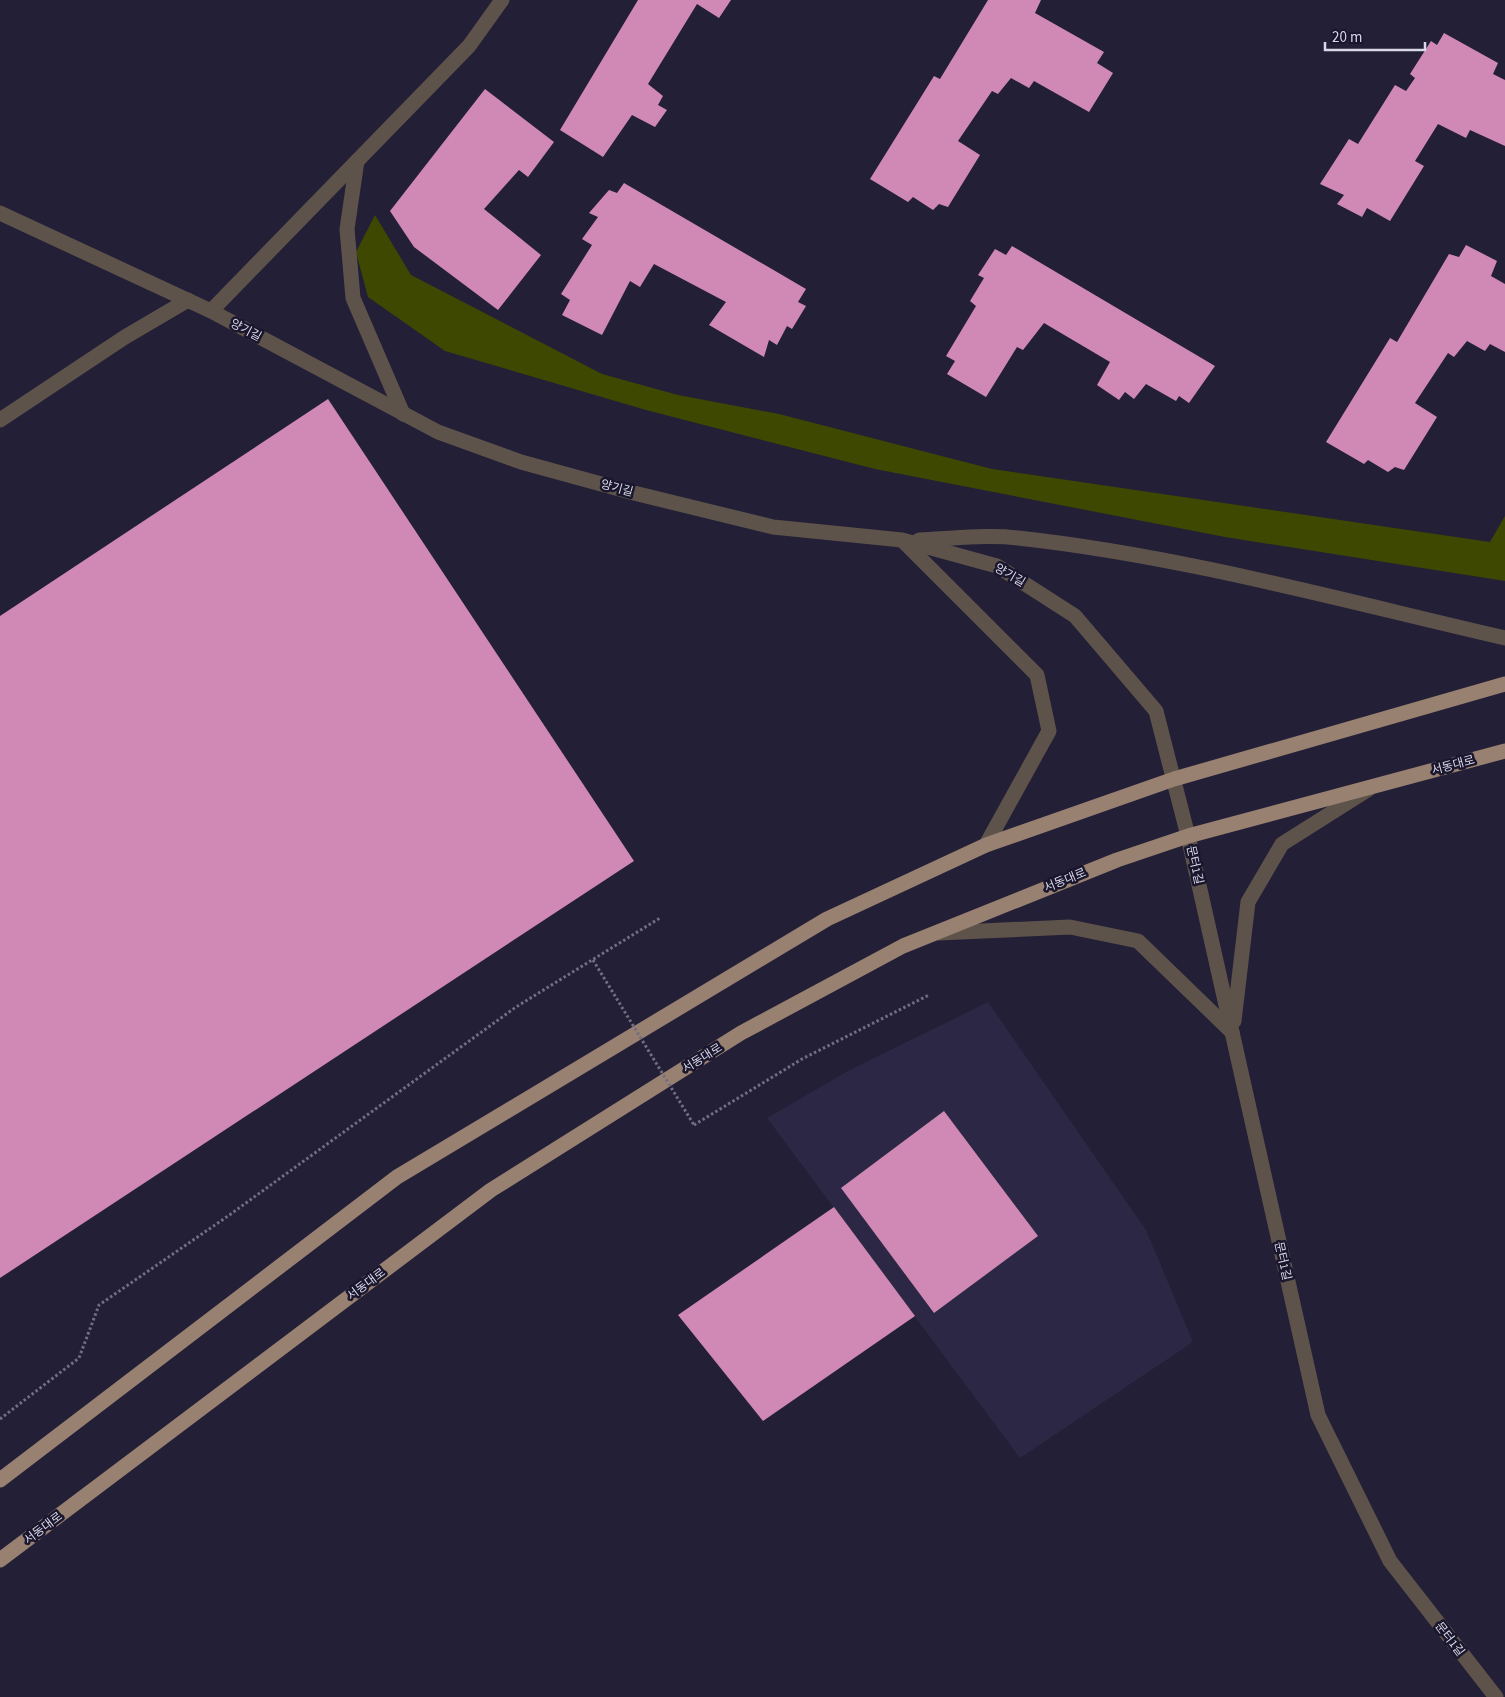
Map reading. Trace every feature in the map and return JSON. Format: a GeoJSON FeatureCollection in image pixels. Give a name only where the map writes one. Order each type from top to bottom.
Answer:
{"type":"FeatureCollection","features":[{"type":"Feature","properties":{"kind":"main road"},"geometry":{"type":"LineString","coordinates":[[0,1480],[397,1176],[828,919],[986,845],[1174,779],[1505,684]]}},
{"type":"Feature","properties":{"kind":"main road","name":"서동대로"},"geometry":{"type":"LineString","coordinates":[[0,1560],[491,1190],[741,1033],[904,946],[1117,860],[1188,836],[1505,752]]}},
{"type":"Feature","properties":{"kind":"street"},"geometry":{"type":"LineString","coordinates":[[211,311],[469,46],[502,0]]}},
{"type":"Feature","properties":{"kind":"street"},"geometry":{"type":"LineString","coordinates":[[357,160],[347,229],[353,298],[403,414]]}},
{"type":"Feature","properties":{"kind":"street","name":"양기길"},"geometry":{"type":"LineString","coordinates":[[0,213],[211,311],[438,432],[521,462],[634,493],[773,527],[902,540],[998,566],[1075,616],[1156,711],[1174,779]]}},
{"type":"Feature","properties":{"kind":"street"},"geometry":{"type":"LineString","coordinates":[[0,420],[125,336],[188,300]]}},
{"type":"Feature","properties":{"kind":"street"},"geometry":{"type":"LineString","coordinates":[[902,540],[1016,538],[1140,556],[1225,572],[1505,638]]}},
{"type":"Feature","properties":{"kind":"street"},"geometry":{"type":"LineString","coordinates":[[902,540],[1036,675],[1049,731],[986,845]]}},
{"type":"Feature","properties":{"kind":"street","name":"문터1길"},"geometry":{"type":"LineString","coordinates":[[1174,779],[1318,1415],[1390,1561],[1496,1697]]}},
{"type":"Feature","properties":{"kind":"street"},"geometry":{"type":"LineString","coordinates":[[1232,1032],[1248,902],[1282,844],[1372,786]]}},
{"type":"Feature","properties":{"kind":"street"},"geometry":{"type":"LineString","coordinates":[[935,933],[1070,927],[1138,941],[1232,1032]]}},
{"type":"Feature","properties":{"kind":"path"},"geometry":{"type":"LineString","coordinates":[[0,1420],[79,1358],[99,1305],[228,1216],[516,1007],[660,918]]}},
{"type":"Feature","properties":{"kind":"path"},"geometry":{"type":"LineString","coordinates":[[593,960],[694,1125],[802,1060],[930,995]]}},
{"type":"Feature","properties":{"kind":"shaded area"},"geometry":{"type":"Polygon","coordinates":[[[988,1002],[1146,1230],[1193,1342],[1020,1458],[767,1118],[848,1071],[988,1002]]]}},
{"type":"Feature","properties":{"kind":"green space"},"geometry":{"type":"Polygon","coordinates":[[[375,215],[411,275],[602,374],[678,395],[779,414],[992,469],[1490,542],[1505,516],[1505,581],[1225,537],[875,469],[646,410],[445,351],[368,297],[356,252],[375,215]]]}},
{"type":"Feature","properties":{"kind":"building"},"geometry":{"type":"Polygon","coordinates":[[[638,0],[731,0],[719,18],[697,4],[648,84],[663,96],[658,105],[667,110],[655,127],[632,115],[603,157],[560,130],[638,0]]]}},
{"type":"Feature","properties":{"kind":"building"},"geometry":{"type":"Polygon","coordinates":[[[988,0],[1041,0],[1035,13],[1104,52],[1097,63],[1113,73],[1089,112],[1034,81],[1029,88],[1011,78],[998,94],[992,91],[958,141],[980,155],[948,207],[939,204],[933,210],[913,197],[908,202],[870,179],[934,76],[940,79],[988,0]]]}},
{"type":"Feature","properties":{"kind":"building"},"geometry":{"type":"Polygon","coordinates":[[[1444,33],[1498,63],[1493,74],[1505,80],[1505,146],[1470,130],[1466,138],[1438,124],[1415,161],[1424,166],[1390,221],[1367,208],[1362,217],[1337,204],[1344,195],[1320,184],[1349,139],[1358,144],[1395,85],[1406,91],[1415,78],[1410,74],[1431,41],[1437,45],[1444,33]]]}},
{"type":"Feature","properties":{"kind":"building"},"geometry":{"type":"Polygon","coordinates":[[[485,89],[554,142],[528,177],[519,170],[484,209],[541,255],[498,310],[414,247],[390,211],[485,89]]]}},
{"type":"Feature","properties":{"kind":"building"},"geometry":{"type":"Polygon","coordinates":[[[624,183],[806,289],[798,302],[806,306],[792,329],[787,326],[777,345],[769,340],[764,357],[709,325],[726,302],[654,264],[640,287],[630,281],[602,335],[562,315],[570,300],[561,294],[592,245],[582,239],[598,217],[589,213],[609,190],[617,193],[624,183]]]}},
{"type":"Feature","properties":{"kind":"building"},"geometry":{"type":"Polygon","coordinates":[[[1466,245],[1497,261],[1491,276],[1505,284],[1505,352],[1490,344],[1485,351],[1467,341],[1454,357],[1448,353],[1415,403],[1437,417],[1404,470],[1395,467],[1388,472],[1368,460],[1364,464],[1326,442],[1390,338],[1397,342],[1449,254],[1459,257],[1466,245]]]}},
{"type":"Feature","properties":{"kind":"building"},"geometry":{"type":"Polygon","coordinates":[[[1012,246],[1215,366],[1189,403],[1179,396],[1176,401],[1146,384],[1134,399],[1125,392],[1119,400],[1097,385],[1110,362],[1044,323],[1023,350],[1017,347],[986,397],[947,374],[955,361],[946,356],[976,306],[970,301],[984,278],[978,275],[995,249],[1006,255],[1012,246]]]}},
{"type":"Feature","properties":{"kind":"building"},"geometry":{"type":"Polygon","coordinates":[[[328,399],[634,861],[0,1278],[0,616],[328,399]]]}},
{"type":"Feature","properties":{"kind":"building"},"geometry":{"type":"Polygon","coordinates":[[[944,1111],[1038,1236],[934,1313],[841,1188],[944,1111]]]}},
{"type":"Feature","properties":{"kind":"building"},"geometry":{"type":"Polygon","coordinates":[[[834,1207],[915,1316],[763,1421],[678,1315],[834,1207]]]}}]}
